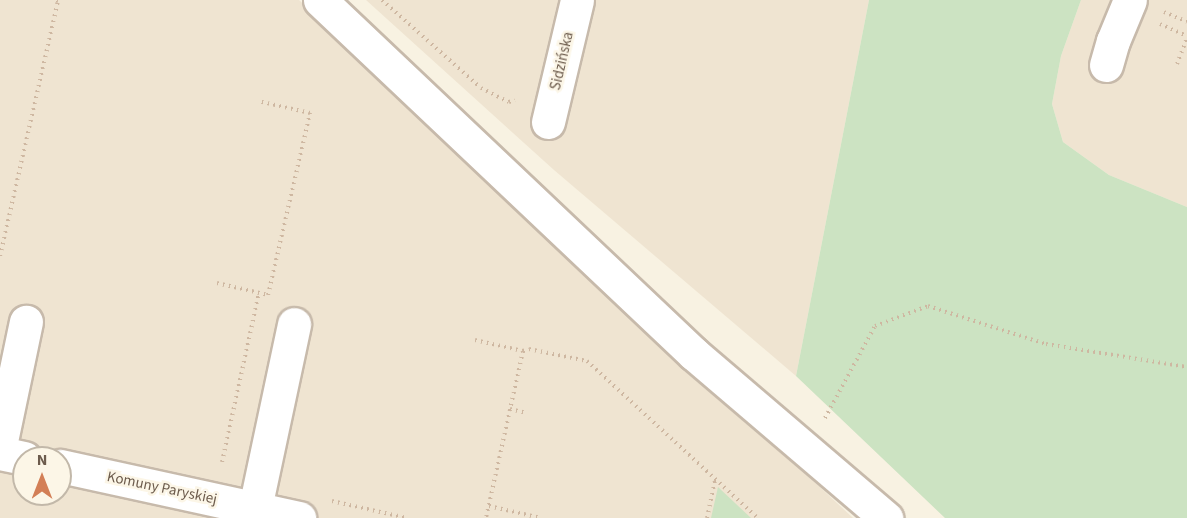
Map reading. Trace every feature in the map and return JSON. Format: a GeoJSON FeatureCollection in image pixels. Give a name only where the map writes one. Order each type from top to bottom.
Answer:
{"type":"FeatureCollection","features":[{"type":"Feature","properties":{"kind":"street"},"geometry":{"type":"LineString","coordinates":[[321,0],[694,354],[886,518]]}},
{"type":"Feature","properties":{"kind":"street","name":"Sidzińska"},"geometry":{"type":"LineString","coordinates":[[548,122],[577,0]]}},
{"type":"Feature","properties":{"kind":"street"},"geometry":{"type":"LineString","coordinates":[[1106,64],[1113,41],[1145,10]]}},
{"type":"Feature","properties":{"kind":"street"},"geometry":{"type":"LineString","coordinates":[[0,446],[26,322]]}},
{"type":"Feature","properties":{"kind":"street"},"geometry":{"type":"LineString","coordinates":[[255,508],[294,324]]}},
{"type":"Feature","properties":{"kind":"street","name":"Komuny Paryskiej"},"geometry":{"type":"LineString","coordinates":[[72,469],[299,518]]}},
{"type":"Feature","properties":{"kind":"path"},"geometry":{"type":"LineString","coordinates":[[0,255],[58,1],[55,0]]}},
{"type":"Feature","properties":{"kind":"path"},"geometry":{"type":"LineString","coordinates":[[382,0],[480,88],[508,102],[519,99]]}},
{"type":"Feature","properties":{"kind":"path"},"geometry":{"type":"LineString","coordinates":[[1145,10],[1187,22]]}},
{"type":"Feature","properties":{"kind":"path"},"geometry":{"type":"LineString","coordinates":[[1145,10],[1187,37],[1177,64]]}},
{"type":"Feature","properties":{"kind":"path"},"geometry":{"type":"LineString","coordinates":[[217,283],[268,295],[310,113],[258,101]]}},
{"type":"Feature","properties":{"kind":"path"},"geometry":{"type":"LineString","coordinates":[[221,465],[259,293]]}},
{"type":"Feature","properties":{"kind":"path"},"geometry":{"type":"LineString","coordinates":[[807,450],[875,326],[928,306],[1046,345],[1187,367]]}},
{"type":"Feature","properties":{"kind":"path"},"geometry":{"type":"LineString","coordinates":[[475,340],[587,362],[664,435],[758,518]]}},
{"type":"Feature","properties":{"kind":"path"},"geometry":{"type":"LineString","coordinates":[[486,518],[524,351]]}},
{"type":"Feature","properties":{"kind":"path"},"geometry":{"type":"LineString","coordinates":[[510,409],[527,413]]}},
{"type":"Feature","properties":{"kind":"path"},"geometry":{"type":"LineString","coordinates":[[706,518],[715,479]]}},
{"type":"Feature","properties":{"kind":"path"},"geometry":{"type":"LineString","coordinates":[[489,506],[542,518]]}},
{"type":"Feature","properties":{"kind":"shaded area"},"geometry":{"type":"Polygon","coordinates":[[[0,0],[299,0],[853,518],[0,518],[0,0]]]}},
{"type":"Feature","properties":{"kind":"shaded area"},"geometry":{"type":"Polygon","coordinates":[[[366,0],[869,0],[796,376],[554,170],[366,0]]]}},
{"type":"Feature","properties":{"kind":"shaded area"},"geometry":{"type":"Polygon","coordinates":[[[1081,0],[1187,0],[1187,207],[1109,175],[1063,142],[1052,104],[1061,56],[1081,0]]]}},
{"type":"Feature","properties":{"kind":"green space"},"geometry":{"type":"Polygon","coordinates":[[[869,0],[1081,0],[1061,56],[1052,104],[1063,142],[1109,175],[1187,207],[1187,518],[945,518],[796,376],[869,0]]]}},
{"type":"Feature","properties":{"kind":"green space"},"geometry":{"type":"Polygon","coordinates":[[[718,487],[751,518],[711,518],[718,487]]]}}]}
